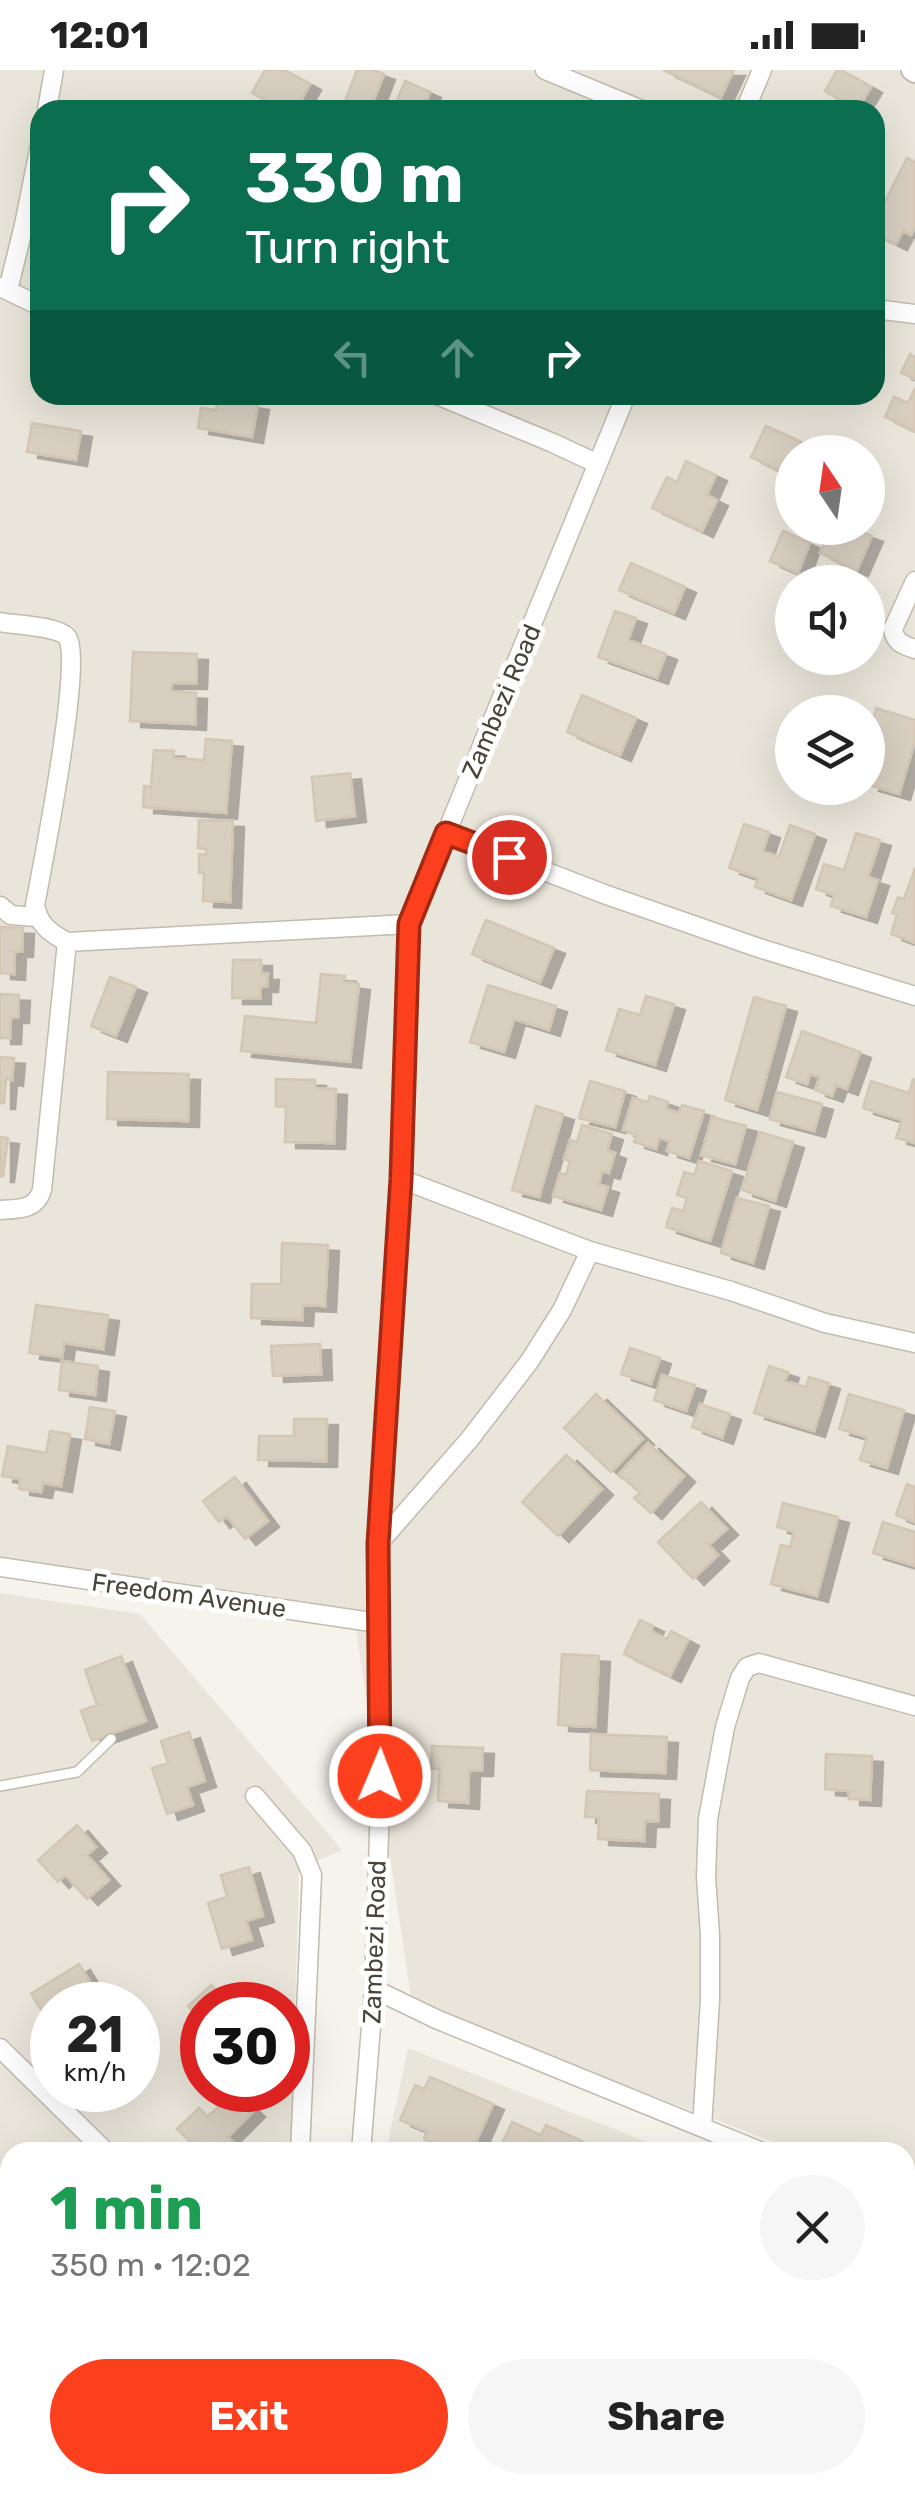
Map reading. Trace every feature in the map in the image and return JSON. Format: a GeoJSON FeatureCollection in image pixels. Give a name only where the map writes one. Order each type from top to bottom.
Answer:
{"type":"FeatureCollection","features":[{"type":"Feature","properties":{"kind":"street"},"geometry":{"type":"LineString","coordinates":[[49,100],[54,70]]}},
{"type":"Feature","properties":{"kind":"street"},"geometry":{"type":"LineString","coordinates":[[545,70],[618,100]]}},
{"type":"Feature","properties":{"kind":"street"},"geometry":{"type":"LineString","coordinates":[[749,100],[762,70]]}},
{"type":"Feature","properties":{"kind":"street"},"geometry":{"type":"LineString","coordinates":[[30,195],[4,288],[30,301]]}},
{"type":"Feature","properties":{"kind":"street"},"geometry":{"type":"LineString","coordinates":[[885,310],[915,314]]}},
{"type":"Feature","properties":{"kind":"street"},"geometry":{"type":"LineString","coordinates":[[461,405],[598,464]]}},
{"type":"Feature","properties":{"kind":"street","name":"Zambezi Road"},"geometry":{"type":"LineString","coordinates":[[362,2142],[374,1989],[382,1740],[378,1544],[401,1179],[409,924],[622,405]]}},
{"type":"Feature","properties":{"kind":"street"},"geometry":{"type":"LineString","coordinates":[[915,581],[894,637],[898,643],[915,649]]}},
{"type":"Feature","properties":{"kind":"street"},"geometry":{"type":"LineString","coordinates":[[0,622],[57,630],[67,636],[71,646],[68,704],[35,905],[37,917],[47,930],[67,942],[409,924]]}},
{"type":"Feature","properties":{"kind":"street"},"geometry":{"type":"LineString","coordinates":[[446,833],[759,948],[915,996]]}},
{"type":"Feature","properties":{"kind":"street"},"geometry":{"type":"LineString","coordinates":[[0,906],[11,914],[37,917]]}},
{"type":"Feature","properties":{"kind":"street"},"geometry":{"type":"LineString","coordinates":[[0,1210],[24,1209],[39,1198],[42,1190],[67,942]]}},
{"type":"Feature","properties":{"kind":"street"},"geometry":{"type":"LineString","coordinates":[[401,1179],[590,1251],[825,1323],[915,1343]]}},
{"type":"Feature","properties":{"kind":"street"},"geometry":{"type":"LineString","coordinates":[[378,1544],[469,1440],[530,1362],[562,1310],[590,1251]]}},
{"type":"Feature","properties":{"kind":"street","name":"Freedom Avenue"},"geometry":{"type":"LineString","coordinates":[[0,1566],[378,1622]]}},
{"type":"Feature","properties":{"kind":"street"},"geometry":{"type":"LineString","coordinates":[[702,2127],[710,2000],[708,1818],[724,1727],[740,1678],[747,1668],[759,1664],[915,1706]]}},
{"type":"Feature","properties":{"kind":"street"},"geometry":{"type":"LineString","coordinates":[[255,1796],[302,1851],[312,1874],[300,2142]]}},
{"type":"Feature","properties":{"kind":"street"},"geometry":{"type":"LineString","coordinates":[[374,1989],[436,2019],[738,2142]]}},
{"type":"Feature","properties":{"kind":"street"},"geometry":{"type":"LineString","coordinates":[[0,2048],[96,2142]]}},
{"type":"Feature","properties":{"kind":"lane"},"geometry":{"type":"LineString","coordinates":[[0,1786],[77,1772],[111,1739]]}},
{"type":"Feature","properties":{"kind":"shaded area"},"geometry":{"type":"Polygon","coordinates":[[[0,70],[915,70],[915,2142],[774,2142],[412,2004],[356,1630],[0,1570],[0,70]]]}},
{"type":"Feature","properties":{"kind":"shaded area"},"geometry":{"type":"Polygon","coordinates":[[[0,1593],[140,1614],[342,1850],[299,1869],[296,1982],[180,1982],[180,2112],[292,2112],[291,2142],[0,2142],[0,1593]]]}},
{"type":"Feature","properties":{"kind":"shaded area"},"geometry":{"type":"Polygon","coordinates":[[[408,2048],[647,2142],[388,2142],[408,2048]]]}},
{"type":"Feature","properties":{"kind":"building"},"geometry":{"type":"Polygon","coordinates":[[[265,70],[284,70],[310,84],[301,100],[265,100],[252,93],[265,70]]]}},
{"type":"Feature","properties":{"kind":"building"},"geometry":{"type":"Polygon","coordinates":[[[357,70],[384,74],[374,100],[346,100],[357,70]]]}},
{"type":"Feature","properties":{"kind":"building"},"geometry":{"type":"Polygon","coordinates":[[[663,70],[734,70],[721,97],[663,70]]]}},
{"type":"Feature","properties":{"kind":"building"},"geometry":{"type":"Polygon","coordinates":[[[837,70],[871,87],[863,100],[840,100],[825,91],[837,70]]]}},
{"type":"Feature","properties":{"kind":"building"},"geometry":{"type":"Polygon","coordinates":[[[405,81],[430,92],[427,100],[397,100],[405,81]]]}},
{"type":"Feature","properties":{"kind":"building"},"geometry":{"type":"Polygon","coordinates":[[[907,158],[915,162],[915,227],[911,235],[903,231],[896,244],[885,239],[885,201],[907,158]]]}},
{"type":"Feature","properties":{"kind":"building"},"geometry":{"type":"Polygon","coordinates":[[[910,354],[915,357],[915,379],[901,373],[910,354]]]}},
{"type":"Feature","properties":{"kind":"building"},"geometry":{"type":"Polygon","coordinates":[[[915,388],[915,431],[885,417],[894,397],[908,403],[915,388]]]}},
{"type":"Feature","properties":{"kind":"building"},"geometry":{"type":"Polygon","coordinates":[[[217,405],[258,405],[252,437],[198,428],[201,408],[216,410],[217,405]]]}},
{"type":"Feature","properties":{"kind":"building"},"geometry":{"type":"Polygon","coordinates":[[[32,423],[81,431],[76,460],[27,452],[32,423]]]}},
{"type":"Feature","properties":{"kind":"building"},"geometry":{"type":"Polygon","coordinates":[[[766,426],[786,435],[775,435],[775,468],[751,457],[766,426]]]}},
{"type":"Feature","properties":{"kind":"building"},"geometry":{"type":"Polygon","coordinates":[[[686,461],[716,475],[707,495],[717,500],[702,531],[652,508],[667,477],[677,482],[686,461]]]}},
{"type":"Feature","properties":{"kind":"building"},"geometry":{"type":"Polygon","coordinates":[[[777,545],[809,545],[801,565],[770,561],[777,545]]]}},
{"type":"Feature","properties":{"kind":"building"},"geometry":{"type":"Polygon","coordinates":[[[824,545],[868,545],[859,565],[846,565],[820,553],[824,545]]]}},
{"type":"Feature","properties":{"kind":"building"},"geometry":{"type":"Polygon","coordinates":[[[631,563],[685,587],[674,613],[619,590],[631,563]]]}},
{"type":"Feature","properties":{"kind":"building"},"geometry":{"type":"Polygon","coordinates":[[[615,611],[636,618],[628,640],[666,654],[657,678],[598,657],[615,611]]]}},
{"type":"Feature","properties":{"kind":"building"},"geometry":{"type":"Polygon","coordinates":[[[133,652],[197,654],[196,683],[172,683],[171,691],[196,693],[195,724],[130,721],[133,652]]]}},
{"type":"Feature","properties":{"kind":"building"},"geometry":{"type":"Polygon","coordinates":[[[582,695],[636,718],[620,755],[567,732],[582,695]]]}},
{"type":"Feature","properties":{"kind":"building"},"geometry":{"type":"Polygon","coordinates":[[[885,711],[915,720],[915,741],[899,794],[885,790],[885,711]]]}},
{"type":"Feature","properties":{"kind":"building"},"geometry":{"type":"Polygon","coordinates":[[[206,739],[232,741],[226,813],[143,807],[144,786],[151,787],[154,750],[174,751],[173,758],[204,760],[206,739]]]}},
{"type":"Feature","properties":{"kind":"building"},"geometry":{"type":"Polygon","coordinates":[[[350,773],[355,816],[316,821],[312,777],[350,773]]]}},
{"type":"Feature","properties":{"kind":"building"},"geometry":{"type":"Polygon","coordinates":[[[199,820],[233,821],[230,902],[203,901],[204,873],[199,873],[199,854],[206,855],[206,849],[198,848],[199,820]]]}},
{"type":"Feature","properties":{"kind":"building"},"geometry":{"type":"Polygon","coordinates":[[[744,824],[769,832],[763,851],[779,857],[790,825],[815,834],[791,900],[755,887],[758,878],[729,868],[744,824]]]}},
{"type":"Feature","properties":{"kind":"building"},"geometry":{"type":"Polygon","coordinates":[[[856,833],[880,840],[868,877],[878,880],[866,917],[831,906],[834,895],[816,889],[824,864],[844,870],[856,833]]]}},
{"type":"Feature","properties":{"kind":"building"},"geometry":{"type":"Polygon","coordinates":[[[915,868],[915,943],[891,934],[897,915],[892,913],[898,897],[904,899],[915,868]]]}},
{"type":"Feature","properties":{"kind":"building"},"geometry":{"type":"Polygon","coordinates":[[[486,920],[554,948],[540,982],[472,954],[486,920]]]}},
{"type":"Feature","properties":{"kind":"building"},"geometry":{"type":"Polygon","coordinates":[[[0,927],[23,928],[22,951],[15,951],[14,974],[0,973],[0,927]]]}},
{"type":"Feature","properties":{"kind":"building"},"geometry":{"type":"Polygon","coordinates":[[[233,960],[261,960],[261,974],[268,974],[267,986],[260,986],[260,998],[232,998],[233,960]]]}},
{"type":"Feature","properties":{"kind":"building"},"geometry":{"type":"Polygon","coordinates":[[[321,974],[345,976],[344,982],[359,984],[350,1062],[241,1051],[245,1016],[316,1023],[321,974]]]}},
{"type":"Feature","properties":{"kind":"building"},"geometry":{"type":"Polygon","coordinates":[[[110,977],[136,987],[116,1036],[91,1026],[110,977]]]}},
{"type":"Feature","properties":{"kind":"building"},"geometry":{"type":"Polygon","coordinates":[[[488,985],[556,1006],[549,1030],[514,1019],[504,1052],[470,1042],[488,985]]]}},
{"type":"Feature","properties":{"kind":"building"},"geometry":{"type":"Polygon","coordinates":[[[0,994],[19,995],[18,1017],[11,1017],[10,1038],[0,1038],[0,994]]]}},
{"type":"Feature","properties":{"kind":"building"},"geometry":{"type":"Polygon","coordinates":[[[646,996],[674,1004],[655,1065],[606,1050],[619,1009],[640,1015],[646,996]]]}},
{"type":"Feature","properties":{"kind":"building"},"geometry":{"type":"Polygon","coordinates":[[[754,997],[786,1006],[757,1110],[725,1100],[754,997]]]}},
{"type":"Feature","properties":{"kind":"building"},"geometry":{"type":"Polygon","coordinates":[[[802,1031],[860,1052],[847,1089],[836,1085],[832,1096],[815,1090],[820,1077],[810,1074],[807,1084],[786,1077],[802,1031]]]}},
{"type":"Feature","properties":{"kind":"building"},"geometry":{"type":"Polygon","coordinates":[[[0,1057],[14,1058],[12,1080],[6,1079],[4,1103],[0,1103],[0,1057]]]}},
{"type":"Feature","properties":{"kind":"building"},"geometry":{"type":"Polygon","coordinates":[[[108,1072],[189,1074],[188,1121],[107,1119],[108,1072]]]}},
{"type":"Feature","properties":{"kind":"building"},"geometry":{"type":"Polygon","coordinates":[[[276,1079],[315,1080],[315,1088],[336,1089],[334,1143],[285,1142],[286,1107],[276,1106],[276,1079]]]}},
{"type":"Feature","properties":{"kind":"building"},"geometry":{"type":"Polygon","coordinates":[[[913,1079],[915,1143],[896,1138],[902,1120],[863,1108],[871,1081],[909,1093],[913,1079]]]}},
{"type":"Feature","properties":{"kind":"building"},"geometry":{"type":"Polygon","coordinates":[[[590,1081],[625,1091],[615,1127],[579,1118],[590,1081]]]}},
{"type":"Feature","properties":{"kind":"building"},"geometry":{"type":"Polygon","coordinates":[[[777,1092],[822,1104],[814,1131],[770,1119],[777,1092]]]}},
{"type":"Feature","properties":{"kind":"building"},"geometry":{"type":"Polygon","coordinates":[[[650,1096],[668,1102],[666,1109],[679,1113],[682,1105],[704,1111],[689,1158],[667,1151],[670,1141],[659,1138],[656,1149],[634,1142],[636,1135],[623,1130],[633,1098],[648,1102],[650,1096]]]}},
{"type":"Feature","properties":{"kind":"building"},"geometry":{"type":"Polygon","coordinates":[[[536,1106],[563,1114],[539,1197],[512,1190],[536,1106]]]}},
{"type":"Feature","properties":{"kind":"building"},"geometry":{"type":"Polygon","coordinates":[[[712,1117],[746,1126],[735,1164],[701,1155],[712,1117]]]}},
{"type":"Feature","properties":{"kind":"building"},"geometry":{"type":"Polygon","coordinates":[[[582,1125],[612,1134],[607,1150],[615,1153],[609,1173],[602,1171],[599,1184],[608,1187],[601,1210],[553,1196],[560,1173],[566,1175],[570,1161],[564,1159],[570,1140],[577,1142],[582,1125]]]}},
{"type":"Feature","properties":{"kind":"building"},"geometry":{"type":"Polygon","coordinates":[[[760,1132],[793,1142],[775,1201],[742,1190],[760,1132]]]}},
{"type":"Feature","properties":{"kind":"building"},"geometry":{"type":"Polygon","coordinates":[[[0,1137],[8,1138],[3,1176],[0,1176],[0,1137]]]}},
{"type":"Feature","properties":{"kind":"building"},"geometry":{"type":"Polygon","coordinates":[[[699,1161],[732,1171],[710,1241],[666,1227],[672,1208],[683,1211],[687,1198],[677,1195],[684,1172],[694,1175],[699,1161]]]}},
{"type":"Feature","properties":{"kind":"building"},"geometry":{"type":"Polygon","coordinates":[[[737,1198],[769,1206],[753,1263],[721,1253],[737,1198]]]}},
{"type":"Feature","properties":{"kind":"building"},"geometry":{"type":"Polygon","coordinates":[[[282,1243],[328,1245],[325,1306],[303,1305],[302,1320],[251,1318],[252,1284],[281,1284],[282,1243]]]}},
{"type":"Feature","properties":{"kind":"building"},"geometry":{"type":"Polygon","coordinates":[[[36,1305],[108,1315],[103,1349],[64,1343],[62,1357],[29,1353],[36,1305]]]}},
{"type":"Feature","properties":{"kind":"building"},"geometry":{"type":"Polygon","coordinates":[[[320,1344],[321,1374],[273,1376],[271,1346],[320,1344]]]}},
{"type":"Feature","properties":{"kind":"building"},"geometry":{"type":"Polygon","coordinates":[[[630,1348],[660,1358],[651,1384],[621,1374],[630,1348]]]}},
{"type":"Feature","properties":{"kind":"building"},"geometry":{"type":"Polygon","coordinates":[[[62,1361],[98,1366],[95,1395],[59,1390],[62,1361]]]}},
{"type":"Feature","properties":{"kind":"building"},"geometry":{"type":"Polygon","coordinates":[[[769,1366],[788,1372],[785,1381],[806,1387],[809,1377],[829,1383],[814,1431],[754,1413],[769,1366]]]}},
{"type":"Feature","properties":{"kind":"building"},"geometry":{"type":"Polygon","coordinates":[[[662,1375],[695,1385],[686,1411],[654,1400],[662,1375]]]}},
{"type":"Feature","properties":{"kind":"building"},"geometry":{"type":"Polygon","coordinates":[[[596,1394],[643,1439],[611,1472],[564,1428],[596,1394]]]}},
{"type":"Feature","properties":{"kind":"building"},"geometry":{"type":"Polygon","coordinates":[[[849,1394],[904,1410],[887,1468],[860,1460],[867,1437],[839,1429],[849,1394]]]}},
{"type":"Feature","properties":{"kind":"building"},"geometry":{"type":"Polygon","coordinates":[[[700,1404],[730,1414],[722,1438],[692,1427],[700,1404]]]}},
{"type":"Feature","properties":{"kind":"building"},"geometry":{"type":"Polygon","coordinates":[[[90,1407],[115,1411],[109,1444],[85,1439],[90,1407]]]}},
{"type":"Feature","properties":{"kind":"building"},"geometry":{"type":"Polygon","coordinates":[[[294,1419],[327,1419],[326,1461],[258,1460],[259,1436],[294,1436],[294,1419]]]}},
{"type":"Feature","properties":{"kind":"building"},"geometry":{"type":"Polygon","coordinates":[[[50,1431],[70,1434],[61,1486],[43,1483],[41,1492],[19,1489],[20,1479],[2,1476],[8,1446],[46,1453],[50,1431]]]}},
{"type":"Feature","properties":{"kind":"building"},"geometry":{"type":"Polygon","coordinates":[[[648,1443],[684,1476],[651,1513],[634,1498],[640,1493],[619,1474],[648,1443]]]}},
{"type":"Feature","properties":{"kind":"building"},"geometry":{"type":"Polygon","coordinates":[[[566,1455],[602,1489],[558,1536],[522,1502],[566,1455]]]}},
{"type":"Feature","properties":{"kind":"building"},"geometry":{"type":"Polygon","coordinates":[[[235,1477],[268,1521],[245,1539],[227,1516],[219,1522],[203,1501],[235,1477]]]}},
{"type":"Feature","properties":{"kind":"building"},"geometry":{"type":"Polygon","coordinates":[[[907,1484],[915,1487],[914,1522],[896,1515],[907,1484]]]}},
{"type":"Feature","properties":{"kind":"building"},"geometry":{"type":"Polygon","coordinates":[[[701,1502],[727,1529],[709,1545],[718,1555],[693,1579],[658,1542],[701,1502]]]}},
{"type":"Feature","properties":{"kind":"building"},"geometry":{"type":"Polygon","coordinates":[[[783,1503],[838,1517],[817,1596],[771,1584],[781,1545],[790,1547],[794,1532],[777,1527],[783,1503]]]}},
{"type":"Feature","properties":{"kind":"building"},"geometry":{"type":"Polygon","coordinates":[[[883,1522],[915,1532],[915,1566],[873,1553],[883,1522]]]}},
{"type":"Feature","properties":{"kind":"building"},"geometry":{"type":"Polygon","coordinates":[[[640,1620],[667,1639],[671,1631],[688,1640],[670,1676],[624,1654],[640,1620]]]}},
{"type":"Feature","properties":{"kind":"building"},"geometry":{"type":"Polygon","coordinates":[[[562,1654],[599,1656],[595,1727],[558,1725],[562,1654]]]}},
{"type":"Feature","properties":{"kind":"building"},"geometry":{"type":"Polygon","coordinates":[[[121,1656],[146,1721],[92,1741],[81,1711],[97,1705],[85,1670],[121,1656]]]}},
{"type":"Feature","properties":{"kind":"building"},"geometry":{"type":"Polygon","coordinates":[[[189,1732],[205,1781],[187,1787],[193,1805],[167,1814],[152,1768],[168,1763],[161,1741],[189,1732]]]}},
{"type":"Feature","properties":{"kind":"building"},"geometry":{"type":"Polygon","coordinates":[[[591,1734],[667,1737],[665,1773],[590,1770],[591,1734]]]}},
{"type":"Feature","properties":{"kind":"building"},"geometry":{"type":"Polygon","coordinates":[[[432,1746],[483,1748],[482,1770],[469,1770],[468,1803],[438,1801],[439,1769],[431,1768],[432,1746]]]}},
{"type":"Feature","properties":{"kind":"building"},"geometry":{"type":"Polygon","coordinates":[[[826,1754],[872,1756],[870,1800],[849,1799],[849,1791],[825,1789],[826,1754]]]}},
{"type":"Feature","properties":{"kind":"building"},"geometry":{"type":"Polygon","coordinates":[[[587,1791],[659,1794],[658,1821],[645,1821],[644,1841],[598,1839],[599,1817],[585,1817],[587,1791]]]}},
{"type":"Feature","properties":{"kind":"building"},"geometry":{"type":"Polygon","coordinates":[[[77,1825],[96,1847],[87,1855],[109,1880],[87,1899],[65,1875],[58,1882],[38,1860],[77,1825]]]}},
{"type":"Feature","properties":{"kind":"building"},"geometry":{"type":"Polygon","coordinates":[[[249,1867],[263,1916],[246,1921],[252,1940],[222,1949],[208,1903],[227,1897],[221,1875],[249,1867]]]}},
{"type":"Feature","properties":{"kind":"building"},"geometry":{"type":"Polygon","coordinates":[[[79,1964],[90,1982],[50,1982],[79,1964]]]}},
{"type":"Feature","properties":{"kind":"building"},"geometry":{"type":"Polygon","coordinates":[[[430,2077],[493,2104],[476,2142],[431,2142],[424,2139],[427,2131],[400,2120],[415,2085],[424,2089],[430,2077]]]}},
{"type":"Feature","properties":{"kind":"building"},"geometry":{"type":"Polygon","coordinates":[[[195,2112],[208,2117],[213,2112],[253,2112],[228,2137],[233,2142],[191,2142],[177,2129],[195,2112]]]}},
{"type":"Feature","properties":{"kind":"building"},"geometry":{"type":"Polygon","coordinates":[[[512,2122],[541,2135],[546,2125],[582,2141],[581,2142],[503,2142],[512,2122]]]}},
{"type":"Feature","properties":{"kind":"route"},"geometry":{"type":"LineString","coordinates":[[380,1776],[378,1544],[401,1179],[409,924],[446,833],[509,857]]}}]}
